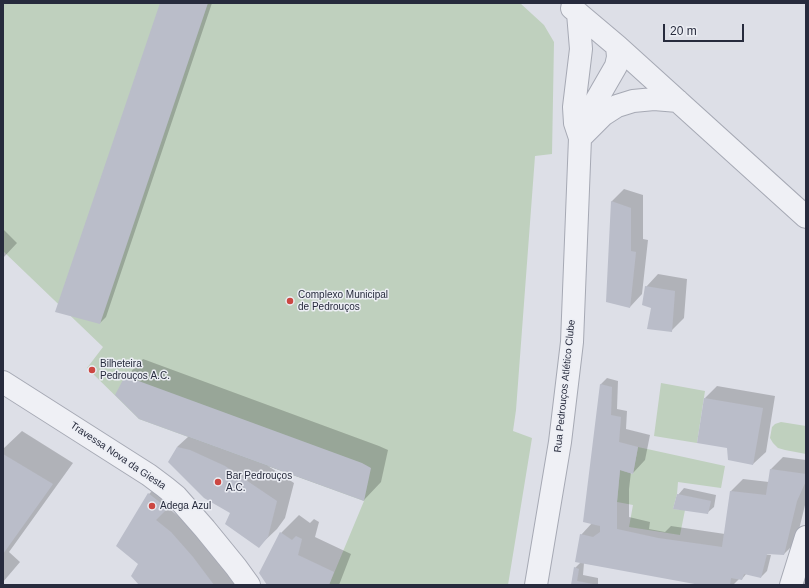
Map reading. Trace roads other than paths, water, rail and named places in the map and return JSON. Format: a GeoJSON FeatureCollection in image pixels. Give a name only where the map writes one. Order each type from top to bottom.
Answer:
{"type":"FeatureCollection","features":[{"type":"Feature","properties":{"kind":"street"},"geometry":{"type":"LineString","coordinates":[[572,8],[617,46],[806,217]]}},
{"type":"Feature","properties":{"kind":"street","name":"Rua Pedrouços Atlético Clube"},"geometry":{"type":"LineString","coordinates":[[536,585],[560,442],[572,342],[580,138],[575,123],[574,107],[581,49],[572,8]]}},
{"type":"Feature","properties":{"kind":"street","name":"Rua Pedrouços Atlético Clube"},"geometry":{"type":"LineString","coordinates":[[580,138],[597,99],[616,66],[618,57],[617,46]]}},
{"type":"Feature","properties":{"kind":"street"},"geometry":{"type":"LineString","coordinates":[[580,138],[603,116],[617,106],[633,100],[654,99],[678,101]]}},
{"type":"Feature","properties":{"kind":"street","name":"Travessa Nova da Giesta"},"geometry":{"type":"LineString","coordinates":[[4,384],[165,486],[184,504],[249,585]]}},
{"type":"Feature","properties":{"kind":"street"},"geometry":{"type":"LineString","coordinates":[[791,585],[806,537]]}},
{"type":"Feature","properties":{"kind":"place","name":"Complexo Municipal de Pedrouços"},"geometry":{"type":"Point","coordinates":[290,301]}},
{"type":"Feature","properties":{"kind":"place","name":"Bilheteira Pedrouços A.C."},"geometry":{"type":"Point","coordinates":[92,370]}},
{"type":"Feature","properties":{"kind":"place","name":"Bar Pedrouços A.C."},"geometry":{"type":"Point","coordinates":[218,482]}},
{"type":"Feature","properties":{"kind":"place","name":"Adega Azul"},"geometry":{"type":"Point","coordinates":[152,506]}}]}
